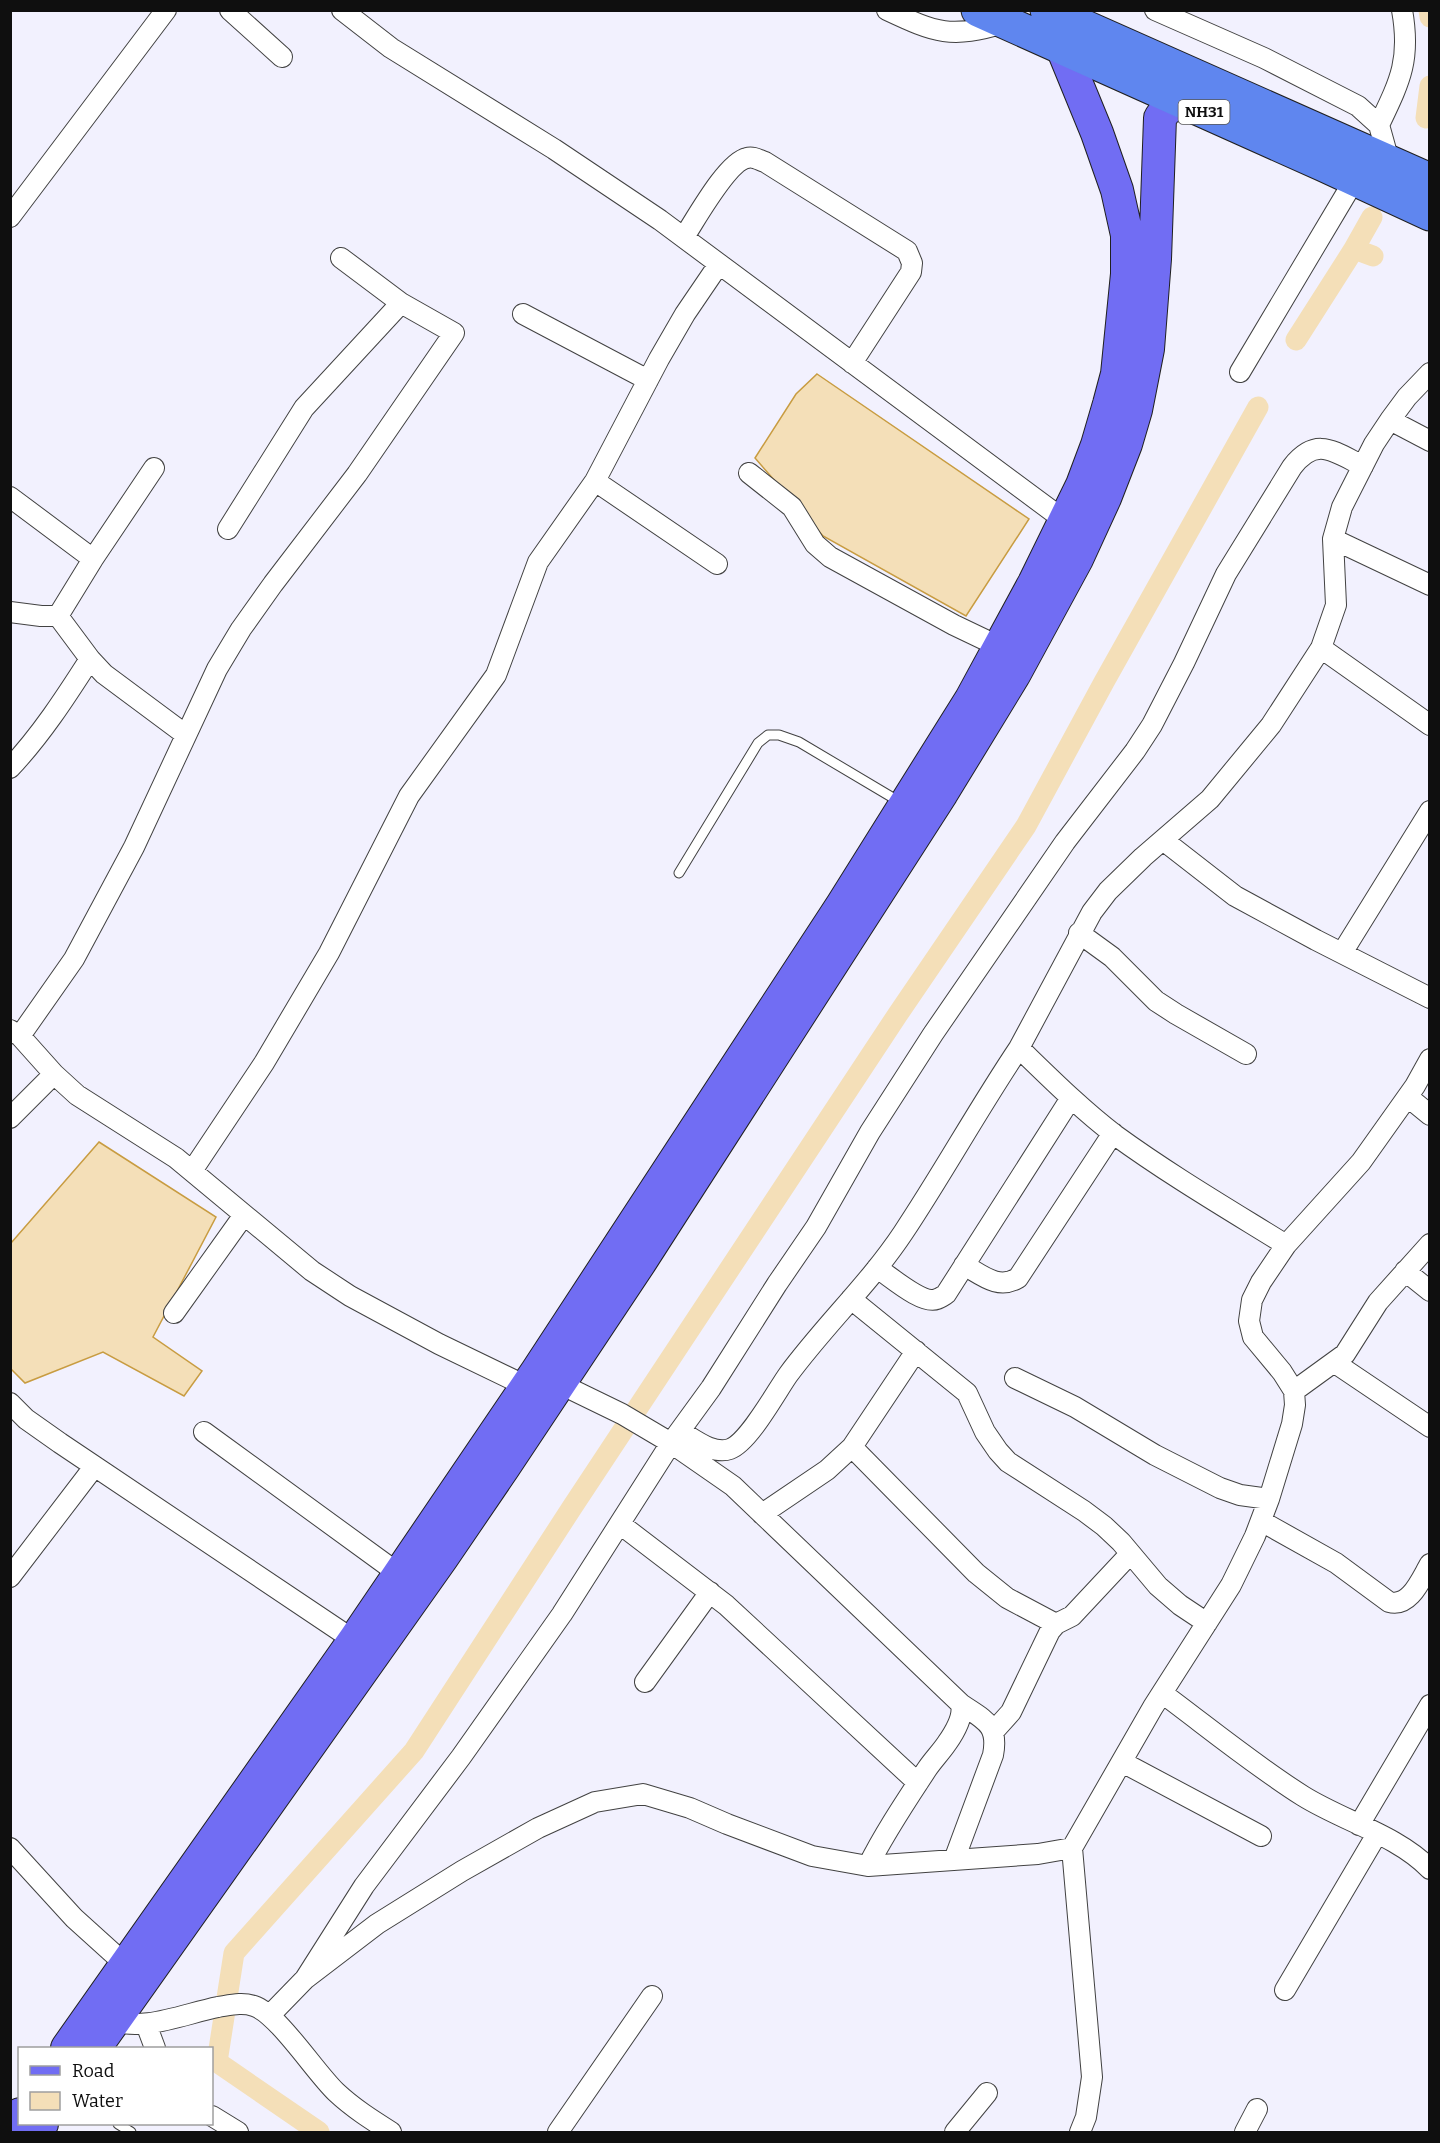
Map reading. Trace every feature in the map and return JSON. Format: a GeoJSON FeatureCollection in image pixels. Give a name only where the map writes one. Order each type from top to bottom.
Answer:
{"type":"FeatureCollection","features":[{"type":"Feature","properties":{"kind":"highway","name":"NH31"},"geometry":{"type":"LineString","coordinates":[[1047,10],[1430,180]]}},
{"type":"Feature","properties":{"kind":"highway","name":"NH31"},"geometry":{"type":"LineString","coordinates":[[991,17],[1430,214]]}},
{"type":"Feature","properties":{"kind":"main road"},"geometry":{"type":"LineString","coordinates":[[69,2047],[103,2017],[364,1647],[399,1574],[540,1380],[971,699],[1034,583],[1082,485],[1110,404],[1117,374],[1128,274],[1127,236],[1118,190],[1063,50]]}},
{"type":"Feature","properties":{"kind":"main road"},"geometry":{"type":"LineString","coordinates":[[96,2047],[103,2017],[126,1965],[364,1647],[442,1558],[540,1380],[641,1261],[991,716],[1077,559],[1105,498],[1126,444],[1136,410],[1148,349],[1155,259],[1160,118],[1167,108],[1183,103]]}},
{"type":"Feature","properties":{"kind":"street"},"geometry":{"type":"LineString","coordinates":[[230,10],[282,57]]}},
{"type":"Feature","properties":{"kind":"street"},"geometry":{"type":"LineString","coordinates":[[342,10],[391,48],[554,149],[684,237],[1064,520]]}},
{"type":"Feature","properties":{"kind":"street"},"geometry":{"type":"LineString","coordinates":[[887,10],[918,25],[947,33],[977,31],[991,17]]}},
{"type":"Feature","properties":{"kind":"street"},"geometry":{"type":"LineString","coordinates":[[1155,10],[1264,58],[1358,106],[1379,124],[1389,161]]}},
{"type":"Feature","properties":{"kind":"street"},"geometry":{"type":"LineString","coordinates":[[1379,124],[1396,89],[1405,61],[1402,10]]}},
{"type":"Feature","properties":{"kind":"street"},"geometry":{"type":"LineString","coordinates":[[10,217],[156,14]]}},
{"type":"Feature","properties":{"kind":"street"},"geometry":{"type":"LineString","coordinates":[[684,237],[727,172],[739,161],[749,157],[765,162],[907,251],[912,263],[911,272],[852,363]]}},
{"type":"Feature","properties":{"kind":"street"},"geometry":{"type":"LineString","coordinates":[[1240,372],[1355,179]]}},
{"type":"Feature","properties":{"kind":"street"},"geometry":{"type":"LineString","coordinates":[[341,258],[401,303],[454,333],[357,474],[273,584],[242,629],[217,669],[134,846],[74,958],[15,1033],[77,1095],[176,1158],[312,1271],[350,1296],[439,1344],[540,1380],[670,1437],[712,1449],[733,1448],[746,1436],[789,1374],[877,1268],[902,1234],[1019,1048],[1079,933],[1108,891],[1210,799],[1271,725],[1321,648],[1336,605],[1333,539],[1342,507],[1362,466],[1390,420],[1407,397],[1430,373]]}},
{"type":"Feature","properties":{"kind":"street"},"geometry":{"type":"LineString","coordinates":[[192,1171],[264,1063],[328,953],[409,796],[496,675],[538,562],[595,481],[685,314],[719,264]]}},
{"type":"Feature","properties":{"kind":"street"},"geometry":{"type":"LineString","coordinates":[[228,529],[304,408],[401,303]]}},
{"type":"Feature","properties":{"kind":"street"},"geometry":{"type":"LineString","coordinates":[[523,314],[648,380]]}},
{"type":"Feature","properties":{"kind":"street"},"geometry":{"type":"LineString","coordinates":[[1390,420],[1430,441]]}},
{"type":"Feature","properties":{"kind":"street"},"geometry":{"type":"LineString","coordinates":[[305,1979],[364,1886],[527,1666],[620,1524],[670,1437],[711,1388],[816,1227],[870,1132],[940,1024],[1065,842],[1152,726],[1226,574],[1292,467],[1302,455],[1311,449],[1324,449],[1362,466]]}},
{"type":"Feature","properties":{"kind":"street"},"geometry":{"type":"LineString","coordinates":[[58,616],[154,468]]}},
{"type":"Feature","properties":{"kind":"street"},"geometry":{"type":"LineString","coordinates":[[749,473],[792,507],[815,544],[830,557],[954,625],[1000,647]]}},
{"type":"Feature","properties":{"kind":"street"},"geometry":{"type":"LineString","coordinates":[[595,481],[717,564]]}},
{"type":"Feature","properties":{"kind":"street"},"geometry":{"type":"LineString","coordinates":[[10,497],[93,559]]}},
{"type":"Feature","properties":{"kind":"street"},"geometry":{"type":"LineString","coordinates":[[1333,539],[1430,585]]}},
{"type":"Feature","properties":{"kind":"street"},"geometry":{"type":"LineString","coordinates":[[10,612],[58,616]]}},
{"type":"Feature","properties":{"kind":"street"},"geometry":{"type":"LineString","coordinates":[[58,616],[104,674],[186,735]]}},
{"type":"Feature","properties":{"kind":"street"},"geometry":{"type":"LineString","coordinates":[[1321,648],[1430,725]]}},
{"type":"Feature","properties":{"kind":"street"},"geometry":{"type":"LineString","coordinates":[[10,768],[55,714],[90,659]]}},
{"type":"Feature","properties":{"kind":"street"},"geometry":{"type":"LineString","coordinates":[[1342,953],[1430,811]]}},
{"type":"Feature","properties":{"kind":"street"},"geometry":{"type":"LineString","coordinates":[[1162,840],[1235,896],[1430,998]]}},
{"type":"Feature","properties":{"kind":"street"},"geometry":{"type":"LineString","coordinates":[[1079,933],[1112,957],[1156,1001],[1246,1054]]}},
{"type":"Feature","properties":{"kind":"street"},"geometry":{"type":"LineString","coordinates":[[1019,1048],[1071,1098],[1113,1133],[1161,1167],[1286,1245]]}},
{"type":"Feature","properties":{"kind":"street"},"geometry":{"type":"LineString","coordinates":[[1080,2133],[1086,2117],[1092,2077],[1072,1848],[1162,1693],[1231,1586],[1269,1499],[1292,1424],[1295,1405],[1294,1391],[1253,1336],[1249,1320],[1252,1300],[1261,1282],[1286,1245],[1361,1162],[1408,1097],[1430,1059]]}},
{"type":"Feature","properties":{"kind":"street"},"geometry":{"type":"LineString","coordinates":[[10,1118],[54,1074]]}},
{"type":"Feature","properties":{"kind":"street"},"geometry":{"type":"LineString","coordinates":[[1408,1097],[1430,1115]]}},
{"type":"Feature","properties":{"kind":"street"},"geometry":{"type":"LineString","coordinates":[[877,1268],[915,1294],[929,1300],[938,1299],[946,1294],[1071,1098]]}},
{"type":"Feature","properties":{"kind":"street"},"geometry":{"type":"LineString","coordinates":[[964,1265],[1001,1284],[1009,1284],[1018,1278],[1113,1133]]}},
{"type":"Feature","properties":{"kind":"street"},"geometry":{"type":"LineString","coordinates":[[174,1313],[244,1215]]}},
{"type":"Feature","properties":{"kind":"street"},"geometry":{"type":"LineString","coordinates":[[1294,1391],[1345,1354],[1378,1302],[1430,1244]]}},
{"type":"Feature","properties":{"kind":"street"},"geometry":{"type":"LineString","coordinates":[[1405,1270],[1430,1291]]}},
{"type":"Feature","properties":{"kind":"street"},"geometry":{"type":"LineString","coordinates":[[851,1299],[968,1393],[985,1432],[1008,1462],[1104,1526],[1158,1586],[1180,1605],[1207,1623]]}},
{"type":"Feature","properties":{"kind":"street"},"geometry":{"type":"LineString","coordinates":[[762,1514],[826,1470],[852,1447],[916,1351]]}},
{"type":"Feature","properties":{"kind":"street"},"geometry":{"type":"LineString","coordinates":[[1335,1363],[1430,1427]]}},
{"type":"Feature","properties":{"kind":"street"},"geometry":{"type":"LineString","coordinates":[[1015,1378],[1076,1407],[1147,1450],[1220,1488],[1240,1495],[1269,1499]]}},
{"type":"Feature","properties":{"kind":"street"},"geometry":{"type":"LineString","coordinates":[[10,1403],[26,1419],[94,1467],[364,1647]]}},
{"type":"Feature","properties":{"kind":"street"},"geometry":{"type":"LineString","coordinates":[[204,1432],[399,1574]]}},
{"type":"Feature","properties":{"kind":"street"},"geometry":{"type":"LineString","coordinates":[[670,1437],[733,1486],[961,1704],[986,1721],[994,1731],[996,1742],[993,1755],[954,1860]]}},
{"type":"Feature","properties":{"kind":"street"},"geometry":{"type":"LineString","coordinates":[[852,1447],[976,1573],[1007,1598],[1056,1624]]}},
{"type":"Feature","properties":{"kind":"street"},"geometry":{"type":"LineString","coordinates":[[10,1576],[94,1467]]}},
{"type":"Feature","properties":{"kind":"street"},"geometry":{"type":"LineString","coordinates":[[1261,1521],[1336,1563],[1389,1602],[1396,1604],[1402,1603],[1411,1594],[1428,1568]]}},
{"type":"Feature","properties":{"kind":"street"},"geometry":{"type":"LineString","coordinates":[[620,1524],[710,1592],[918,1783]]}},
{"type":"Feature","properties":{"kind":"street"},"geometry":{"type":"LineString","coordinates":[[994,1731],[1011,1712],[1045,1639],[1056,1624],[1072,1616],[1130,1554]]}},
{"type":"Feature","properties":{"kind":"street"},"geometry":{"type":"LineString","coordinates":[[645,1683],[710,1592]]}},
{"type":"Feature","properties":{"kind":"street"},"geometry":{"type":"LineString","coordinates":[[1162,1693],[1259,1766],[1304,1796],[1403,1847],[1430,1869]]}},
{"type":"Feature","properties":{"kind":"street"},"geometry":{"type":"LineString","coordinates":[[868,1866],[886,1832],[947,1743],[960,1718],[961,1704]]}},
{"type":"Feature","properties":{"kind":"street"},"geometry":{"type":"LineString","coordinates":[[1285,1990],[1430,1705]]}},
{"type":"Feature","properties":{"kind":"street"},"geometry":{"type":"LineString","coordinates":[[1122,1761],[1261,1836]]}},
{"type":"Feature","properties":{"kind":"street"},"geometry":{"type":"LineString","coordinates":[[270,2015],[305,1979],[377,1924],[462,1871],[538,1828],[595,1802],[643,1794],[690,1808],[812,1856],[868,1866],[1038,1854],[1072,1848]]}},
{"type":"Feature","properties":{"kind":"street"},"geometry":{"type":"LineString","coordinates":[[10,1848],[74,1918],[126,1965]]}},
{"type":"Feature","properties":{"kind":"street"},"geometry":{"type":"LineString","coordinates":[[558,2133],[652,1996]]}},
{"type":"Feature","properties":{"kind":"street"},"geometry":{"type":"LineString","coordinates":[[103,2017],[146,2024],[239,2003],[256,2007],[270,2015],[335,2091],[391,2133]]}},
{"type":"Feature","properties":{"kind":"street"},"geometry":{"type":"LineString","coordinates":[[146,2024],[154,2047]]}},
{"type":"Feature","properties":{"kind":"street"},"geometry":{"type":"LineString","coordinates":[[955,2133],[987,2093]]}},
{"type":"Feature","properties":{"kind":"street"},"geometry":{"type":"LineString","coordinates":[[1245,2133],[1257,2109]]}},
{"type":"Feature","properties":{"kind":"street"},"geometry":{"type":"LineString","coordinates":[[213,2117],[238,2133]]}},
{"type":"Feature","properties":{"kind":"lane"},"geometry":{"type":"LineString","coordinates":[[679,873],[758,743],[768,735],[779,735],[799,742],[905,804]]}},
{"type":"Feature","properties":{"kind":"water"},"geometry":{"type":"Polygon","coordinates":[[[817,374],[1029,519],[966,616],[823,536],[755,458],[796,394],[817,374]]]}},
{"type":"Feature","properties":{"kind":"water"},"geometry":{"type":"Polygon","coordinates":[[[99,1142],[216,1217],[153,1337],[202,1371],[184,1396],[103,1352],[25,1383],[11,1369],[11,1243],[99,1142]]]}},
{"type":"Feature","properties":{"kind":"waterway"},"geometry":{"type":"LineString","coordinates":[[1429,10],[1430,17]]}},
{"type":"Feature","properties":{"kind":"waterway"},"geometry":{"type":"LineString","coordinates":[[1426,118],[1430,86]]}},
{"type":"Feature","properties":{"kind":"waterway"},"geometry":{"type":"LineString","coordinates":[[1354,249],[1372,217]]}},
{"type":"Feature","properties":{"kind":"waterway"},"geometry":{"type":"LineString","coordinates":[[1296,340],[1354,249],[1373,256]]}},
{"type":"Feature","properties":{"kind":"waterway"},"geometry":{"type":"LineString","coordinates":[[319,2132],[217,2062],[234,1953],[414,1751],[898,1014],[1026,826],[1258,407]]}}]}
